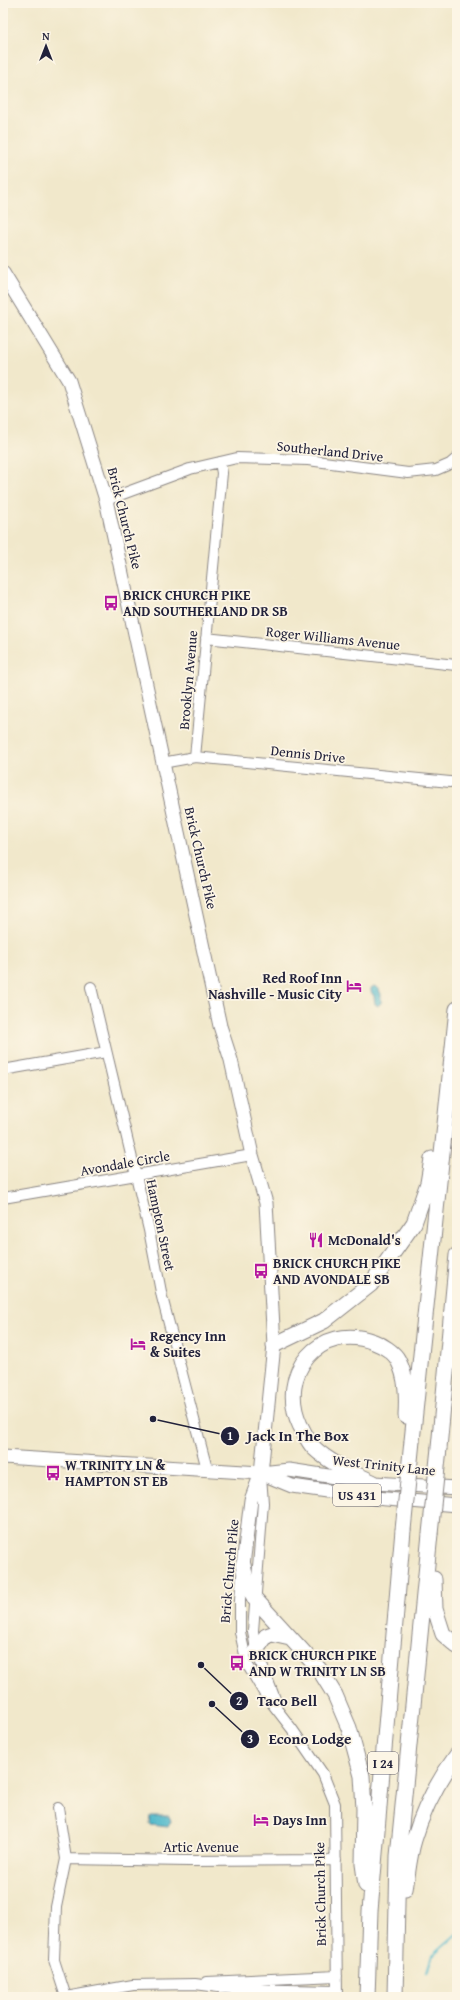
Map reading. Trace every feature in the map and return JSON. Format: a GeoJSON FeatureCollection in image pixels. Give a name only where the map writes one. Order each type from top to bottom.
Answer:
{"type":"FeatureCollection","features":[{"type":"Feature","properties":{"kind":"highway"},"geometry":{"type":"LineString","coordinates":[[274,1345],[324,1321],[371,1284],[414,1223],[428,1183],[457,1010]]}},
{"type":"Feature","properties":{"kind":"highway","name":"I 24"},"geometry":{"type":"LineString","coordinates":[[367,1997],[370,1911],[403,1530],[457,1010]]}},
{"type":"Feature","properties":{"kind":"highway","name":"I 24"},"geometry":{"type":"LineString","coordinates":[[395,1997],[398,1856],[402,1804],[429,1553],[457,1256]]}},
{"type":"Feature","properties":{"kind":"highway"},"geometry":{"type":"LineString","coordinates":[[374,1483],[336,1464],[314,1448],[305,1434],[297,1417],[293,1401],[296,1379],[307,1358],[320,1345],[350,1336],[365,1338],[382,1345],[397,1358],[405,1380],[407,1387],[406,1418],[412,1441]]}},
{"type":"Feature","properties":{"kind":"highway"},"geometry":{"type":"LineString","coordinates":[[429,1553],[434,1580],[435,1609],[443,1634],[457,1646]]}},
{"type":"Feature","properties":{"kind":"highway"},"geometry":{"type":"LineString","coordinates":[[243,1565],[247,1584],[255,1599],[319,1669],[335,1695],[349,1728],[362,1776],[364,1810],[363,1864],[370,1911]]}},
{"type":"Feature","properties":{"kind":"highway"},"geometry":{"type":"LineString","coordinates":[[256,1650],[266,1636],[272,1634],[290,1638]]}},
{"type":"Feature","properties":{"kind":"highway"},"geometry":{"type":"LineString","coordinates":[[396,1936],[413,1842],[431,1796],[444,1773],[457,1755]]}},
{"type":"Feature","properties":{"kind":"main road","name":"Brick Church Pike"},"geometry":{"type":"LineString","coordinates":[[3,273],[69,381],[106,500],[162,763],[204,945],[220,1026],[231,1060],[252,1155],[266,1203],[274,1345],[261,1473],[251,1500],[243,1565]]}},
{"type":"Feature","properties":{"kind":"main road","name":"West Trinity Lane"},"geometry":{"type":"LineString","coordinates":[[3,1457],[261,1473],[289,1470],[374,1483],[457,1488]]}},
{"type":"Feature","properties":{"kind":"main road","name":"West Trinity Lane"},"geometry":{"type":"LineString","coordinates":[[261,1473],[292,1486],[375,1498],[457,1505]]}},
{"type":"Feature","properties":{"kind":"street","name":"Southerland Drive"},"geometry":{"type":"LineString","coordinates":[[106,500],[190,469],[237,458],[308,460],[408,473],[436,470],[450,464],[457,458]]}},
{"type":"Feature","properties":{"kind":"street","name":"Brooklyn Avenue"},"geometry":{"type":"LineString","coordinates":[[195,757],[222,473],[220,462]]}},
{"type":"Feature","properties":{"kind":"street","name":"Roger Williams Avenue"},"geometry":{"type":"LineString","coordinates":[[206,638],[456,665]]}},
{"type":"Feature","properties":{"kind":"street","name":"Dennis Drive"},"geometry":{"type":"LineString","coordinates":[[162,763],[195,757],[450,782]]}},
{"type":"Feature","properties":{"kind":"street","name":"Hampton Street"},"geometry":{"type":"LineString","coordinates":[[91,987],[149,1230],[162,1297],[207,1469]]}},
{"type":"Feature","properties":{"kind":"street"},"geometry":{"type":"LineString","coordinates":[[3,1070],[106,1052]]}},
{"type":"Feature","properties":{"kind":"street","name":"Avondale Circle"},"geometry":{"type":"LineString","coordinates":[[3,1198],[252,1155]]}},
{"type":"Feature","properties":{"kind":"street","name":"Brick Church Pike"},"geometry":{"type":"LineString","coordinates":[[261,1473],[263,1503],[253,1631],[256,1650],[280,1711]]}},
{"type":"Feature","properties":{"kind":"street","name":"Brick Church Pike"},"geometry":{"type":"LineString","coordinates":[[243,1565],[240,1599],[240,1632],[247,1664],[264,1693],[280,1711],[323,1774],[335,1804],[337,1994]]}},
{"type":"Feature","properties":{"kind":"street"},"geometry":{"type":"LineString","coordinates":[[58,1808],[66,1859],[56,1907],[54,1960],[66,1997],[133,1985],[196,1984],[234,1989],[337,1994]]}},
{"type":"Feature","properties":{"kind":"street","name":"Artic Avenue"},"geometry":{"type":"LineString","coordinates":[[66,1859],[188,1861],[336,1860]]}},
{"type":"Feature","properties":{"kind":"street"},"geometry":{"type":"LineString","coordinates":[[196,1984],[220,1980],[337,1976]]}},
{"type":"Feature","properties":{"kind":"water"},"geometry":{"type":"Polygon","coordinates":[[[374,986],[378,988],[381,994],[381,1003],[378,1006],[375,1004],[374,996],[371,992],[371,988],[374,986]]]}},
{"type":"Feature","properties":{"kind":"water"},"geometry":{"type":"Polygon","coordinates":[[[151,1816],[169,1816],[171,1821],[168,1827],[150,1825],[151,1816]]]}},
{"type":"Feature","properties":{"kind":"waterway"},"geometry":{"type":"LineString","coordinates":[[427,1972],[432,1956],[457,1934]]}},
{"type":"Feature","properties":{"kind":"place","name":"BRICK CHURCH PIKE AND SOUTHERLAND DR SB"},"geometry":{"type":"Point","coordinates":[111,603]}},
{"type":"Feature","properties":{"kind":"place","name":"Red Roof Inn Nashville - Music City"},"geometry":{"type":"Point","coordinates":[354,986]}},
{"type":"Feature","properties":{"kind":"place","name":"McDonald's"},"geometry":{"type":"Point","coordinates":[316,1240]}},
{"type":"Feature","properties":{"kind":"place","name":"BRICK CHURCH PIKE AND AVONDALE SB"},"geometry":{"type":"Point","coordinates":[261,1271]}},
{"type":"Feature","properties":{"kind":"place","name":"Regency Inn & Suites"},"geometry":{"type":"Point","coordinates":[138,1344]}},
{"type":"Feature","properties":{"kind":"place","name":"Jack In The Box"},"geometry":{"type":"Point","coordinates":[153,1419]}},
{"type":"Feature","properties":{"kind":"place","name":"W TRINITY LN & HAMPTON ST EB"},"geometry":{"type":"Point","coordinates":[53,1473]}},
{"type":"Feature","properties":{"kind":"place","name":"BRICK CHURCH PIKE AND W TRINITY LN SB"},"geometry":{"type":"Point","coordinates":[237,1663]}},
{"type":"Feature","properties":{"kind":"place","name":"Taco Bell"},"geometry":{"type":"Point","coordinates":[201,1665]}},
{"type":"Feature","properties":{"kind":"place","name":"Econo Lodge"},"geometry":{"type":"Point","coordinates":[212,1704]}},
{"type":"Feature","properties":{"kind":"place","name":"Days Inn"},"geometry":{"type":"Point","coordinates":[261,1820]}}]}
